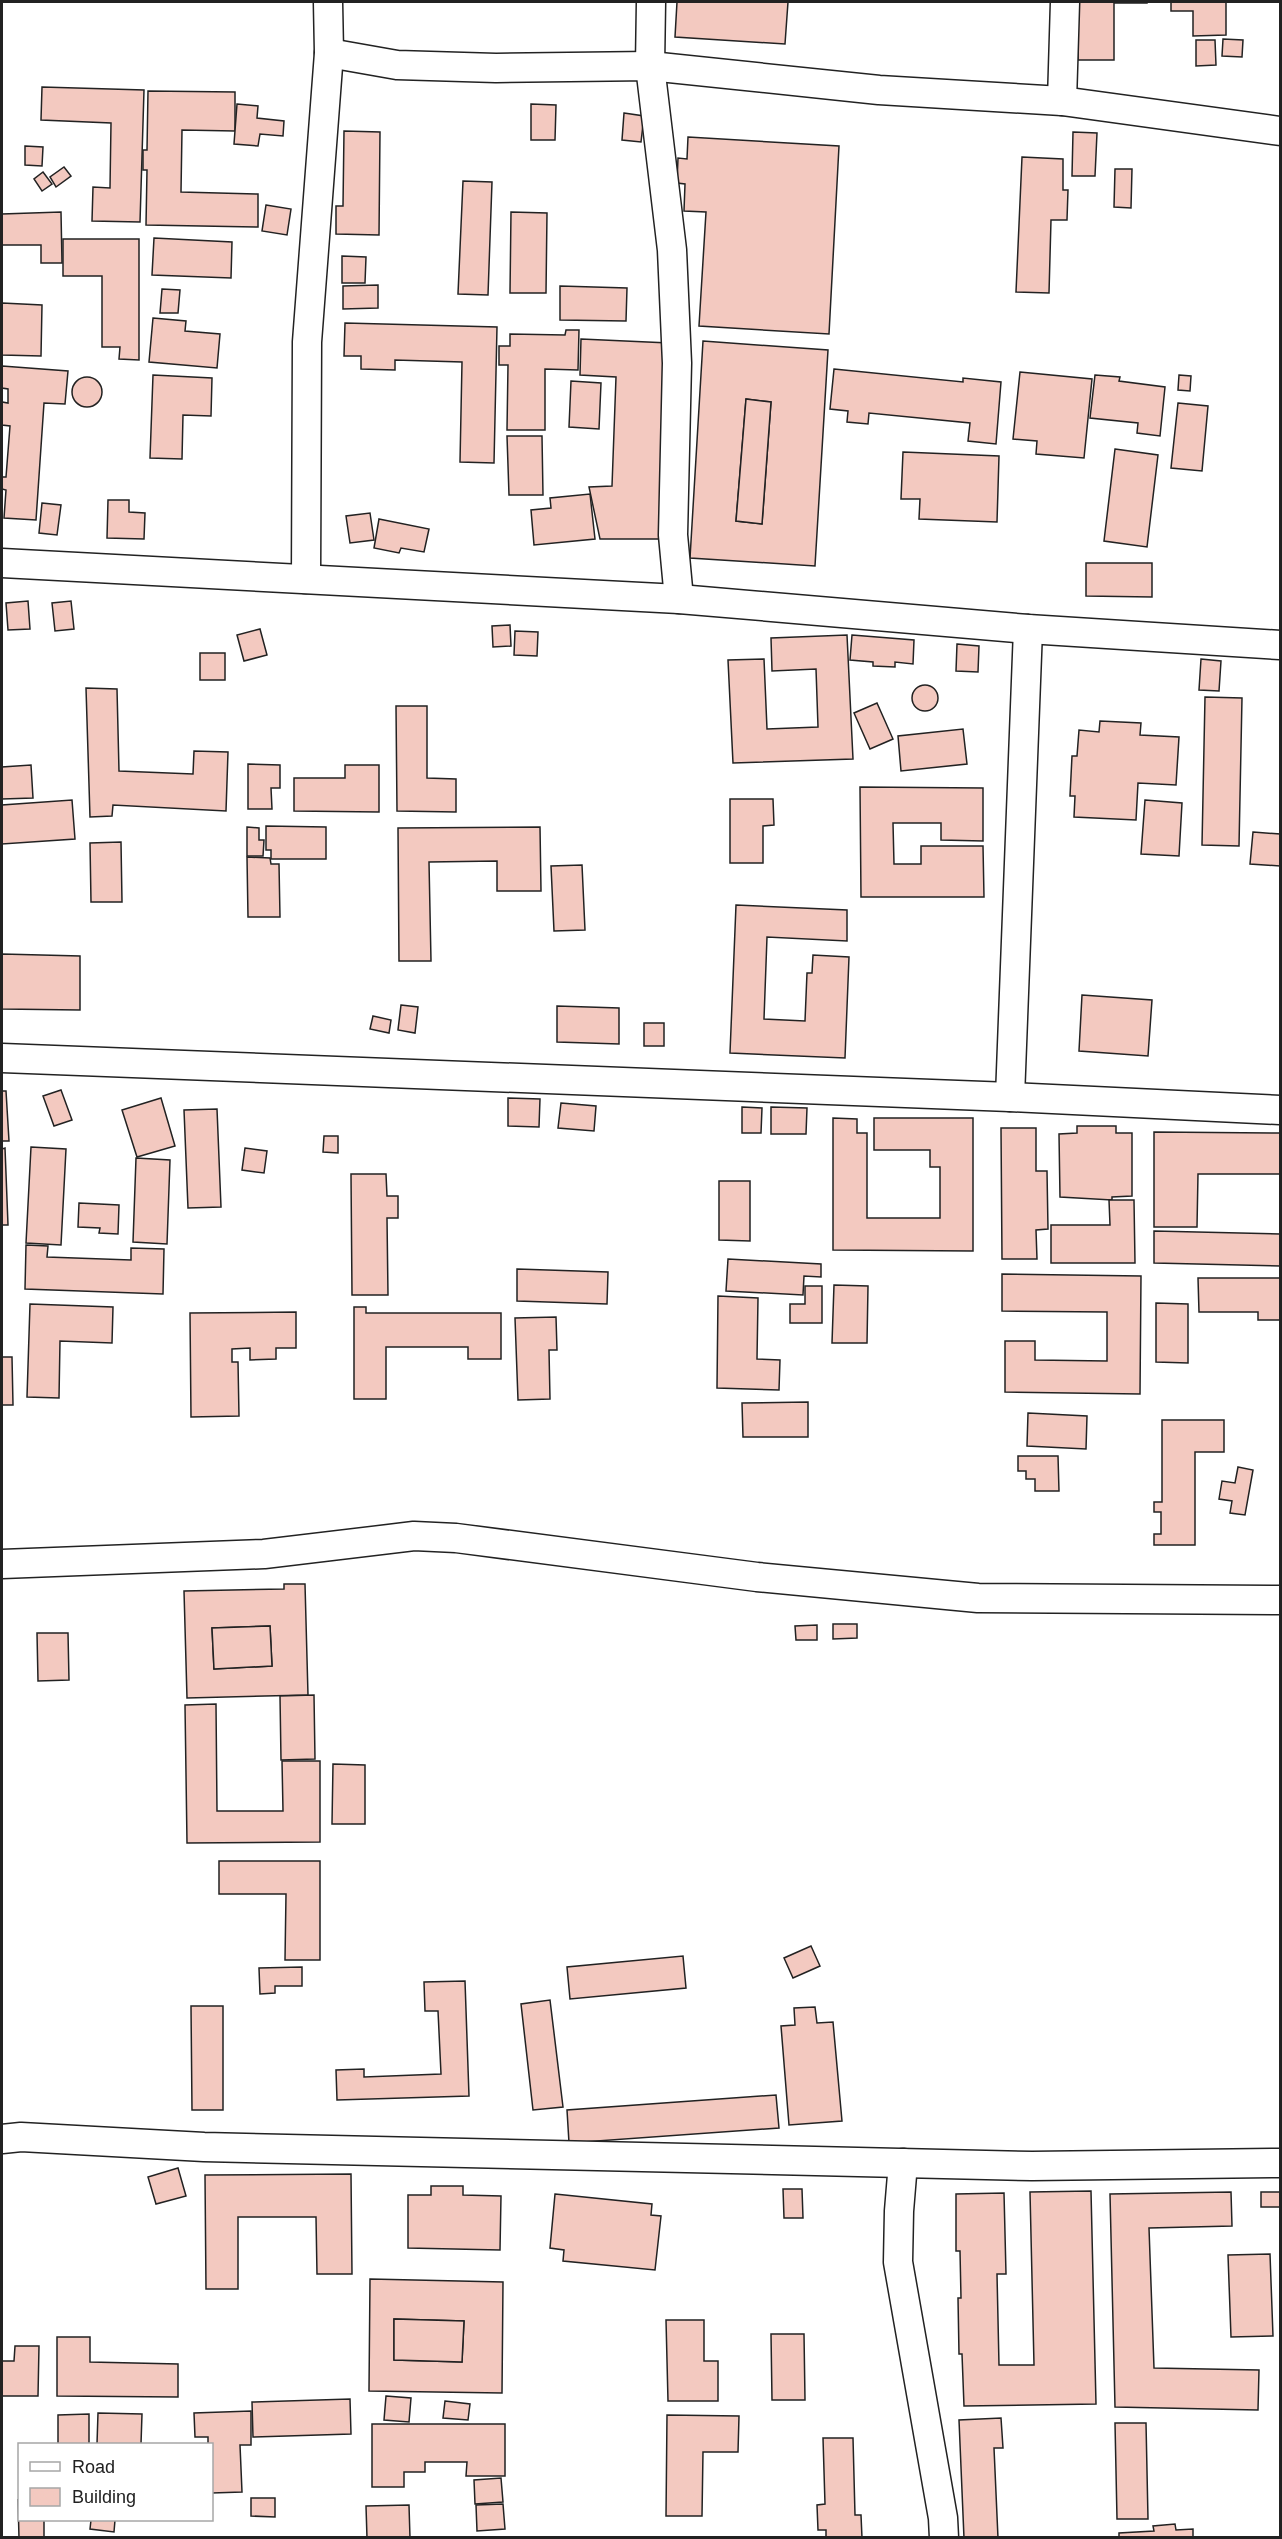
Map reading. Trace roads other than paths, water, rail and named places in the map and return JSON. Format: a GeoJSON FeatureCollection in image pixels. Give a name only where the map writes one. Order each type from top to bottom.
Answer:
{"type":"FeatureCollection","features":[{"type":"Feature","properties":{"kind":"street"},"geometry":{"type":"LineString","coordinates":[[306,579],[308,342],[329,53],[328,2]]}},
{"type":"Feature","properties":{"kind":"street"},"geometry":{"type":"LineString","coordinates":[[651,2],[650,66],[672,250],[677,363],[673,535],[679,599]]}},
{"type":"Feature","properties":{"kind":"street"},"geometry":{"type":"LineString","coordinates":[[1062,101],[1065,2]]}},
{"type":"Feature","properties":{"kind":"street"},"geometry":{"type":"LineString","coordinates":[[329,53],[397,66],[496,68],[650,66],[879,90],[1062,101],[1281,131]]}},
{"type":"Feature","properties":{"kind":"street"},"geometry":{"type":"LineString","coordinates":[[2,563],[679,599],[1028,629],[1281,645]]}},
{"type":"Feature","properties":{"kind":"street"},"geometry":{"type":"LineString","coordinates":[[1010,1097],[1028,629]]}},
{"type":"Feature","properties":{"kind":"street"},"geometry":{"type":"LineString","coordinates":[[2,1058],[1010,1097],[1281,1110]]}},
{"type":"Feature","properties":{"kind":"street"},"geometry":{"type":"LineString","coordinates":[[2,1564],[264,1554],[414,1536],[456,1538],[757,1576],[978,1598],[1281,1599]]}},
{"type":"Feature","properties":{"kind":"street"},"geometry":{"type":"LineString","coordinates":[[2,2139],[21,2137],[204,2147],[1032,2166],[1281,2163]]}},
{"type":"Feature","properties":{"kind":"street"},"geometry":{"type":"LineString","coordinates":[[903,2163],[898,2262],[943,2518],[944,2538]]}}]}
